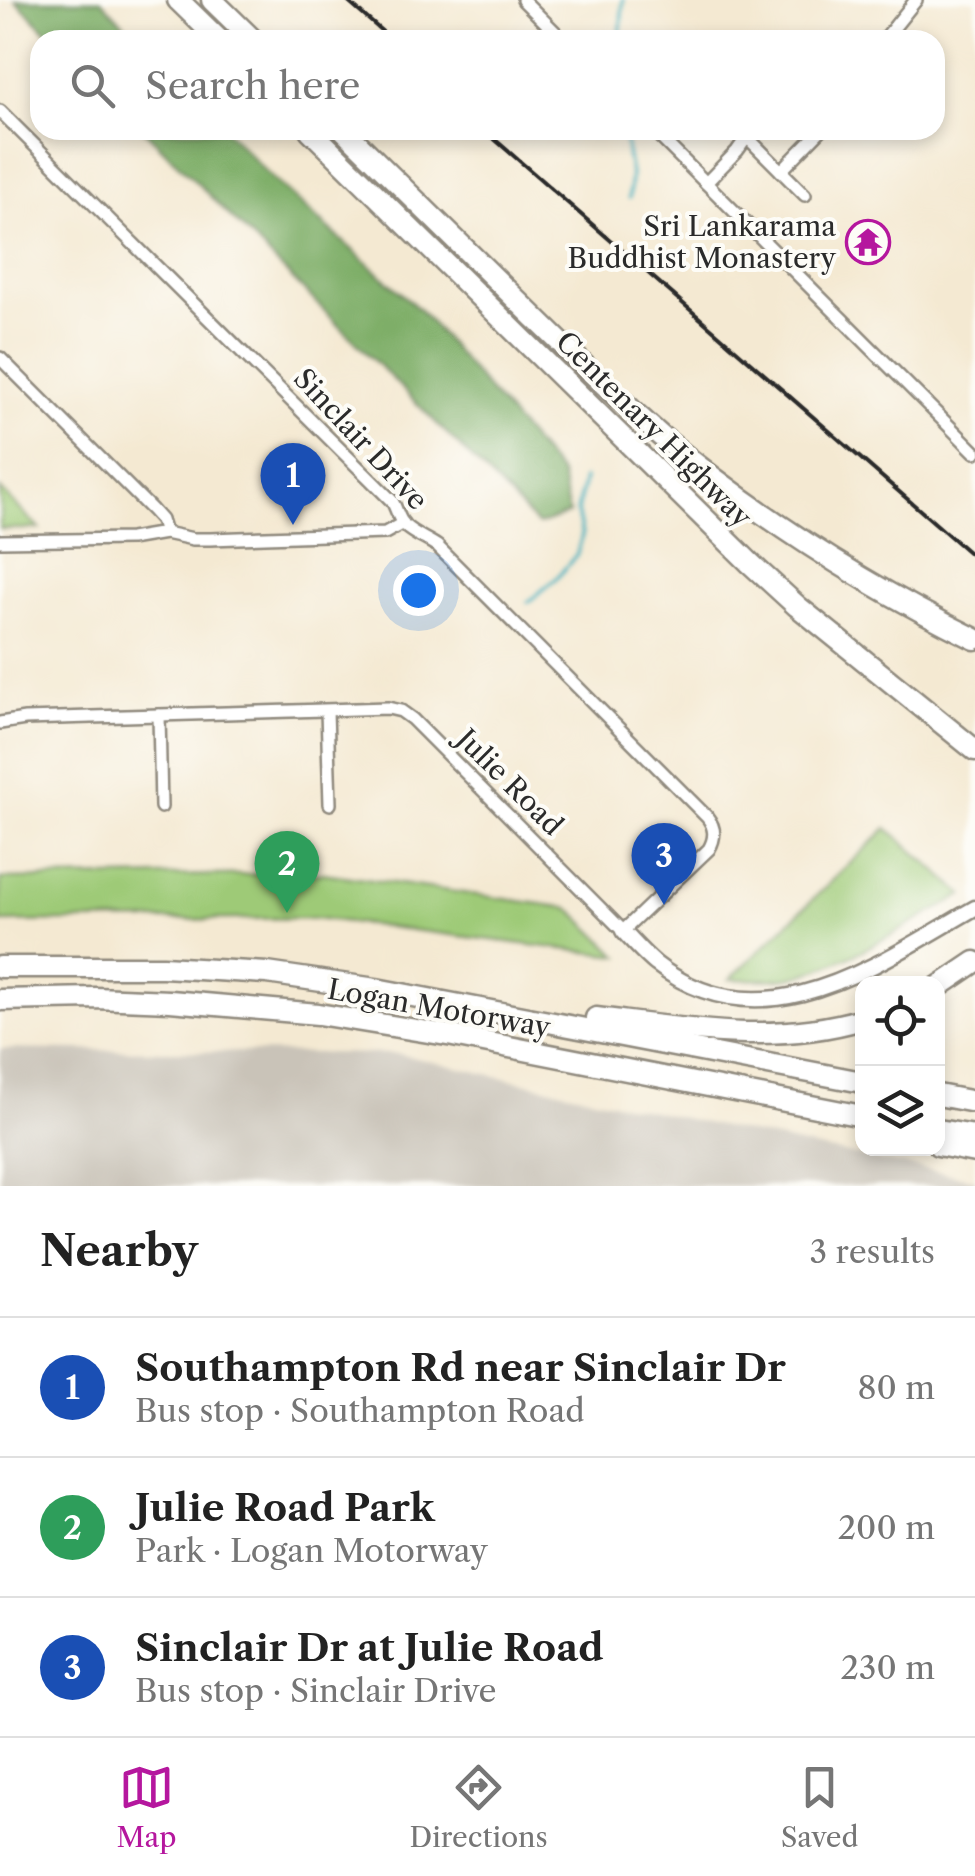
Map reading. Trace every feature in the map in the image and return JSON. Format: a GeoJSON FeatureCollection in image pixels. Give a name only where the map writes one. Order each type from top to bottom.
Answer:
{"type":"FeatureCollection","features":[{"type":"Feature","properties":{"kind":"highway"},"geometry":{"type":"LineString","coordinates":[[178,0],[209,30]]}},
{"type":"Feature","properties":{"kind":"highway"},"geometry":{"type":"LineString","coordinates":[[212,0],[243,30]]}},
{"type":"Feature","properties":{"kind":"highway","name":"Centenary Highway"},"geometry":{"type":"LineString","coordinates":[[320,140],[750,563],[834,637],[975,750]]}},
{"type":"Feature","properties":{"kind":"highway","name":"Centenary Highway"},"geometry":{"type":"LineString","coordinates":[[354,140],[661,436],[807,544],[898,599],[975,639]]}},
{"type":"Feature","properties":{"kind":"highway"},"geometry":{"type":"LineString","coordinates":[[945,981],[975,962]]}},
{"type":"Feature","properties":{"kind":"highway","name":"Logan Motorway"},"geometry":{"type":"LineString","coordinates":[[0,967],[163,966],[267,973],[376,989],[855,1081]]}},
{"type":"Feature","properties":{"kind":"highway","name":"Logan Motorway"},"geometry":{"type":"LineString","coordinates":[[0,1000],[170,1001],[318,1014],[453,1036],[855,1115]]}},
{"type":"Feature","properties":{"kind":"highway"},"geometry":{"type":"LineString","coordinates":[[555,1022],[576,1016],[720,1033],[770,1034],[814,1031],[855,1022]]}},
{"type":"Feature","properties":{"kind":"highway"},"geometry":{"type":"LineString","coordinates":[[945,1097],[975,1102]]}},
{"type":"Feature","properties":{"kind":"highway"},"geometry":{"type":"LineString","coordinates":[[819,1108],[832,1121],[855,1126]]}},
{"type":"Feature","properties":{"kind":"highway"},"geometry":{"type":"LineString","coordinates":[[945,1131],[975,1136]]}},
{"type":"Feature","properties":{"kind":"highway"},"geometry":{"type":"LineString","coordinates":[[945,1146],[975,1152]]}},
{"type":"Feature","properties":{"kind":"street"},"geometry":{"type":"LineString","coordinates":[[523,0],[553,30]]}},
{"type":"Feature","properties":{"kind":"street"},"geometry":{"type":"LineString","coordinates":[[892,30],[916,0]]}},
{"type":"Feature","properties":{"kind":"street","name":"Sinclair Drive"},"geometry":{"type":"LineString","coordinates":[[0,111],[392,501],[403,524],[436,546],[712,824],[714,838],[709,849],[623,931]]}},
{"type":"Feature","properties":{"kind":"street"},"geometry":{"type":"LineString","coordinates":[[663,140],[975,452]]}},
{"type":"Feature","properties":{"kind":"street"},"geometry":{"type":"LineString","coordinates":[[706,183],[746,140]]}},
{"type":"Feature","properties":{"kind":"street"},"geometry":{"type":"LineString","coordinates":[[750,140],[805,195]]}},
{"type":"Feature","properties":{"kind":"street"},"geometry":{"type":"LineString","coordinates":[[781,170],[810,140]]}},
{"type":"Feature","properties":{"kind":"street"},"geometry":{"type":"LineString","coordinates":[[0,358],[157,515],[164,533]]}},
{"type":"Feature","properties":{"kind":"street"},"geometry":{"type":"LineString","coordinates":[[0,541],[130,540],[164,533],[210,539],[384,533],[403,524]]}},
{"type":"Feature","properties":{"kind":"street","name":"Julie Road"},"geometry":{"type":"LineString","coordinates":[[0,723],[388,708],[400,711],[412,718],[653,962],[680,980],[734,998],[786,998],[827,988],[975,908]]}},
{"type":"Feature","properties":{"kind":"street"},"geometry":{"type":"LineString","coordinates":[[328,711],[330,804]]}},
{"type":"Feature","properties":{"kind":"street"},"geometry":{"type":"LineString","coordinates":[[159,716],[162,807]]}},
{"type":"Feature","properties":{"kind":"shaded area"},"geometry":{"type":"Polygon","coordinates":[[[0,1049],[398,1054],[808,1146],[975,1179],[975,1186],[0,1186],[0,1049]]]}},
{"type":"Feature","properties":{"kind":"green space"},"geometry":{"type":"Polygon","coordinates":[[[15,0],[101,0],[130,30],[45,30],[15,0]]]}},
{"type":"Feature","properties":{"kind":"green space"},"geometry":{"type":"Polygon","coordinates":[[[154,140],[236,140],[272,178],[420,310],[561,475],[569,514],[538,525],[154,140]]]}},
{"type":"Feature","properties":{"kind":"green space"},"geometry":{"type":"Polygon","coordinates":[[[0,489],[40,529],[0,529],[0,489]]]}},
{"type":"Feature","properties":{"kind":"green space"},"geometry":{"type":"Polygon","coordinates":[[[887,828],[964,895],[822,968],[783,979],[730,979],[887,828]]]}},
{"type":"Feature","properties":{"kind":"green space"},"geometry":{"type":"Polygon","coordinates":[[[323,873],[569,908],[619,956],[316,918],[0,922],[0,879],[323,873]]]}},
{"type":"Feature","properties":{"kind":"waterway"},"geometry":{"type":"LineString","coordinates":[[621,30],[623,0]]}},
{"type":"Feature","properties":{"kind":"waterway"},"geometry":{"type":"LineString","coordinates":[[625,140],[631,175],[629,198]]}},
{"type":"Feature","properties":{"kind":"waterway"},"geometry":{"type":"LineString","coordinates":[[528,602],[556,579],[577,554],[582,535],[577,512],[584,479]]}},
{"type":"Feature","properties":{"kind":"railway"},"geometry":{"type":"LineString","coordinates":[[346,0],[380,30]]}},
{"type":"Feature","properties":{"kind":"railway"},"geometry":{"type":"LineString","coordinates":[[495,140],[975,558]]}},
{"type":"Feature","properties":{"kind":"place","name":"Sri Lankarama Buddhist Monastery"},"geometry":{"type":"Point","coordinates":[868,242]}},
{"type":"Feature","properties":{"kind":"place","name":"Southampton Rd near Sinclair Dr"},"geometry":{"type":"Point","coordinates":[293,525]}},
{"type":"Feature","properties":{"kind":"place","name":"Sinclair Dr at Julie Road"},"geometry":{"type":"Point","coordinates":[664,905]}},
{"type":"Feature","properties":{"kind":"place","name":"Julie Road Park"},"geometry":{"type":"Point","coordinates":[287,913]}}]}
